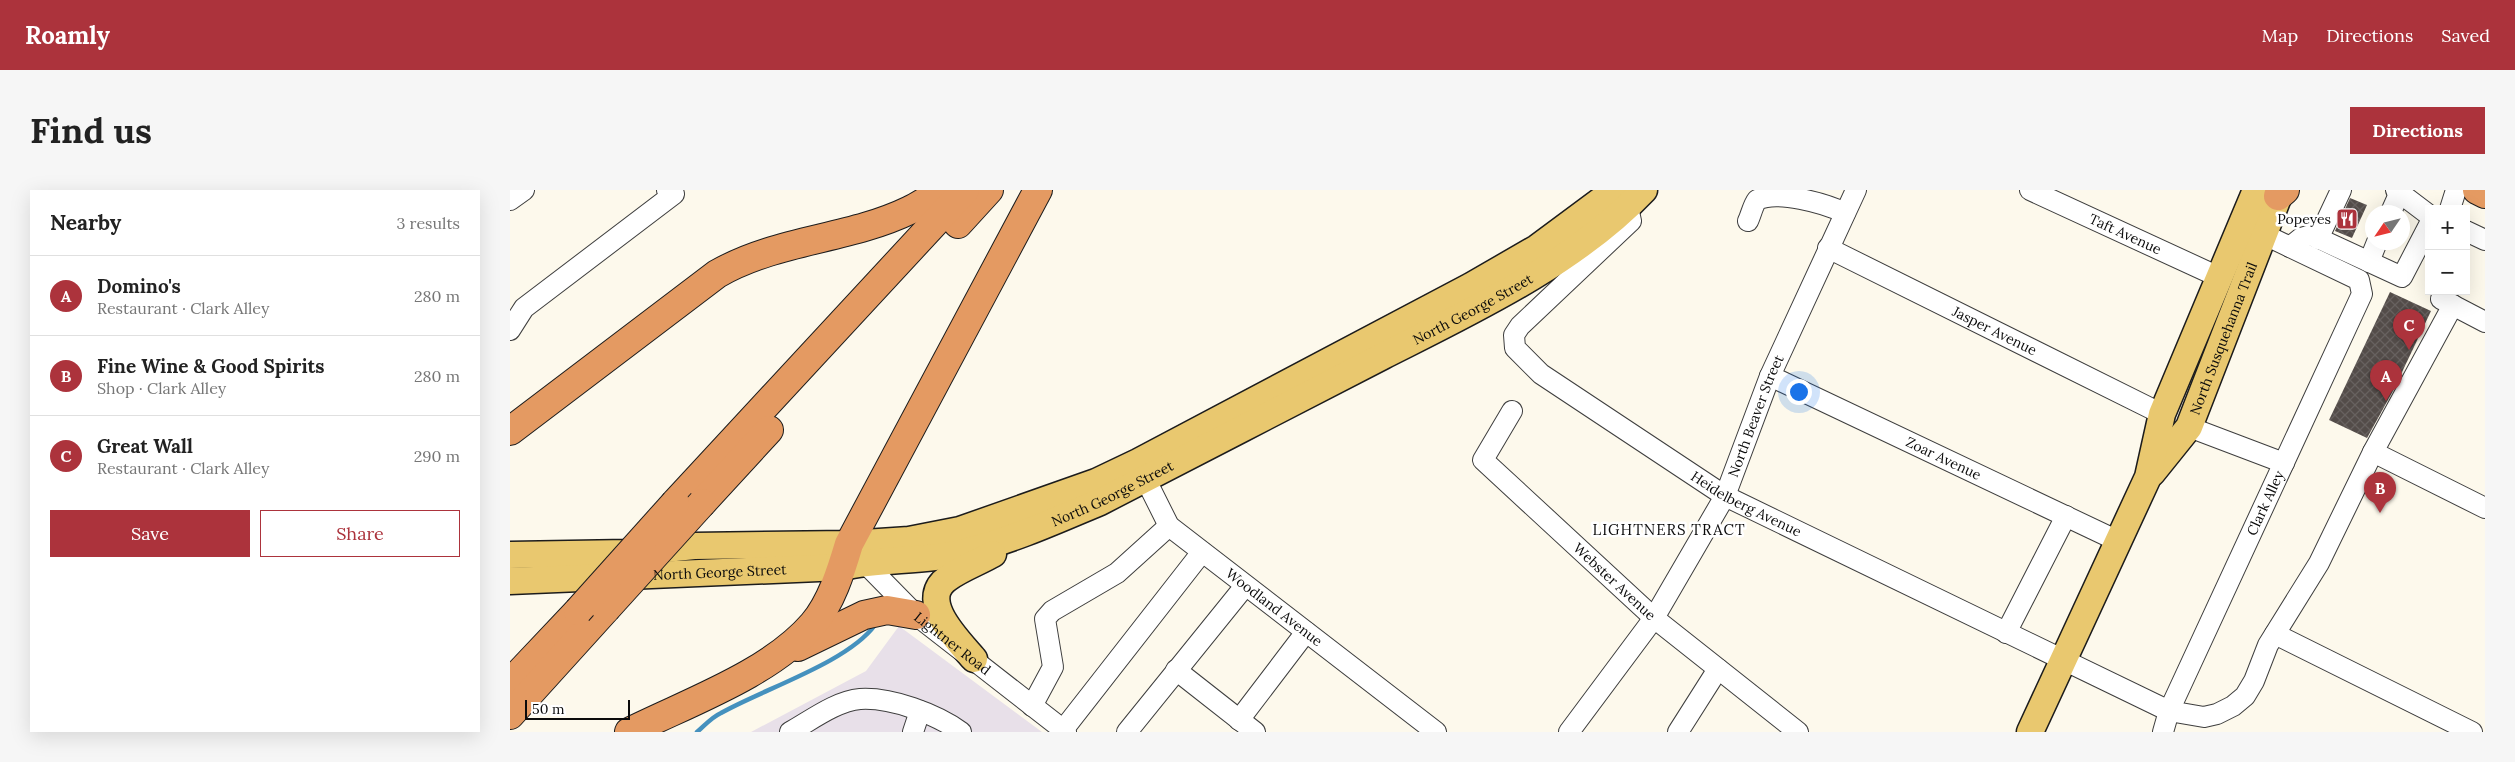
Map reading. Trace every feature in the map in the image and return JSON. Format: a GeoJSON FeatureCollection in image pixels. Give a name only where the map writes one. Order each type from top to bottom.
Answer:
{"type":"FeatureCollection","features":[{"type":"Feature","properties":{"kind":"highway"},"geometry":{"type":"LineString","coordinates":[[510,430],[717,274],[740,261],[781,247],[877,222],[910,210],[942,190]]}},
{"type":"Feature","properties":{"kind":"highway"},"geometry":{"type":"LineString","coordinates":[[510,683],[965,190]]}},
{"type":"Feature","properties":{"kind":"highway"},"geometry":{"type":"LineString","coordinates":[[510,715],[989,190]]}},
{"type":"Feature","properties":{"kind":"highway"},"geometry":{"type":"LineString","coordinates":[[781,655],[813,624],[851,558],[1038,190]]}},
{"type":"Feature","properties":{"kind":"highway"},"geometry":{"type":"LineString","coordinates":[[2477,190],[2485,194]]}},
{"type":"Feature","properties":{"kind":"highway"},"geometry":{"type":"LineString","coordinates":[[628,732],[864,615],[886,610],[916,615]]}},
{"type":"Feature","properties":{"kind":"main road","name":"North Susquehanna Trail"},"geometry":{"type":"LineString","coordinates":[[2030,732],[2148,477],[2162,414],[2221,278],[2275,192]]}},
{"type":"Feature","properties":{"kind":"main road","name":"North Susquehanna Trail"},"geometry":{"type":"LineString","coordinates":[[2148,477],[2189,427],[2265,235],[2275,192]]}},
{"type":"Feature","properties":{"kind":"main road","name":"North George Street"},"geometry":{"type":"LineString","coordinates":[[510,580],[851,558],[908,540],[960,530],[1096,482],[1141,470],[1480,307],[1550,266],[1629,196]]}},
{"type":"Feature","properties":{"kind":"main road","name":"North George Street"},"geometry":{"type":"LineString","coordinates":[[510,554],[628,553],[694,546],[851,558],[912,560],[967,551],[1043,526],[1100,502],[1141,470]]}},
{"type":"Feature","properties":{"kind":"main road"},"geometry":{"type":"LineString","coordinates":[[974,659],[943,621],[936,601],[938,589],[947,578],[1043,526]]}},
{"type":"Feature","properties":{"kind":"street"},"geometry":{"type":"LineString","coordinates":[[510,200],[524,190]]}},
{"type":"Feature","properties":{"kind":"street"},"geometry":{"type":"LineString","coordinates":[[510,330],[524,308],[674,194],[667,190]]}},
{"type":"Feature","properties":{"kind":"street","name":"North Beaver Street"},"geometry":{"type":"LineString","coordinates":[[1569,732],[1654,618],[1726,496],[1770,376],[1856,190]]}},
{"type":"Feature","properties":{"kind":"street","name":"Taft Avenue"},"geometry":{"type":"LineString","coordinates":[[2030,190],[2221,278]]}},
{"type":"Feature","properties":{"kind":"street"},"geometry":{"type":"LineString","coordinates":[[2318,239],[2341,190]]}},
{"type":"Feature","properties":{"kind":"street"},"geometry":{"type":"LineString","coordinates":[[2451,205],[2456,190]]}},
{"type":"Feature","properties":{"kind":"street"},"geometry":{"type":"LineString","coordinates":[[1748,221],[1756,201],[1765,192],[1780,191],[1805,194],[1845,213]]}},
{"type":"Feature","properties":{"kind":"street"},"geometry":{"type":"LineString","coordinates":[[2393,205],[2398,191],[2425,212]]}},
{"type":"Feature","properties":{"kind":"street","name":"Heidelberg Avenue"},"geometry":{"type":"LineString","coordinates":[[1629,196],[1631,221],[1520,326],[1514,335],[1515,348],[1540,374],[1726,496],[2169,711],[2204,717],[2217,714],[2233,706],[2245,696],[2254,681],[2268,645],[2319,563],[2449,298]]}},
{"type":"Feature","properties":{"kind":"street"},"geometry":{"type":"LineString","coordinates":[[2265,235],[2290,247],[2301,238],[2310,235],[2402,277],[2425,233]]}},
{"type":"Feature","properties":{"kind":"street","name":"Clark Alley"},"geometry":{"type":"LineString","coordinates":[[2164,732],[2169,711],[2362,294],[2359,280],[2290,247]]}},
{"type":"Feature","properties":{"kind":"street","name":"Jasper Avenue"},"geometry":{"type":"LineString","coordinates":[[1828,248],[2162,414]]}},
{"type":"Feature","properties":{"kind":"street"},"geometry":{"type":"LineString","coordinates":[[2369,262],[2374,250]]}},
{"type":"Feature","properties":{"kind":"street"},"geometry":{"type":"LineString","coordinates":[[2449,298],[2485,322]]}},
{"type":"Feature","properties":{"kind":"street","name":"Zoar Avenue"},"geometry":{"type":"LineString","coordinates":[[1770,376],[2118,541]]}},
{"type":"Feature","properties":{"kind":"street","name":"Webster Avenue"},"geometry":{"type":"LineString","coordinates":[[1512,411],[1483,460],[1654,618],[1798,732]]}},
{"type":"Feature","properties":{"kind":"street"},"geometry":{"type":"LineString","coordinates":[[2189,427],[2284,463]]}},
{"type":"Feature","properties":{"kind":"street"},"geometry":{"type":"LineString","coordinates":[[2373,452],[2485,508]]}},
{"type":"Feature","properties":{"kind":"street","name":"Woodland Avenue"},"geometry":{"type":"LineString","coordinates":[[1141,470],[1169,526],[1436,732]]}},
{"type":"Feature","properties":{"kind":"street"},"geometry":{"type":"LineString","coordinates":[[2006,633],[2066,516]]}},
{"type":"Feature","properties":{"kind":"street"},"geometry":{"type":"LineString","coordinates":[[1032,706],[1053,667],[1045,619],[1052,611],[1117,572],[1169,526]]}},
{"type":"Feature","properties":{"kind":"street"},"geometry":{"type":"LineString","coordinates":[[1064,731],[1202,552]]}},
{"type":"Feature","properties":{"kind":"street","name":"Lightner Road"},"geometry":{"type":"LineString","coordinates":[[851,558],[916,615],[1064,731]]}},
{"type":"Feature","properties":{"kind":"street"},"geometry":{"type":"LineString","coordinates":[[1127,732],[1245,586]]}},
{"type":"Feature","properties":{"kind":"street"},"geometry":{"type":"LineString","coordinates":[[1176,670],[1247,726],[1306,632]]}},
{"type":"Feature","properties":{"kind":"street"},"geometry":{"type":"LineString","coordinates":[[2275,634],[2472,732]]}},
{"type":"Feature","properties":{"kind":"street"},"geometry":{"type":"LineString","coordinates":[[1678,732],[1718,669]]}},
{"type":"Feature","properties":{"kind":"street"},"geometry":{"type":"LineString","coordinates":[[790,732],[839,705],[859,699],[888,701],[920,711],[944,719],[961,732]]}},
{"type":"Feature","properties":{"kind":"street"},"geometry":{"type":"LineString","coordinates":[[913,732],[920,711]]}},
{"type":"Feature","properties":{"kind":"shaded area"},"geometry":{"type":"Polygon","coordinates":[[[899,626],[1042,732],[751,732],[866,671],[899,626]]]}},
{"type":"Feature","properties":{"kind":"building"},"geometry":{"type":"Polygon","coordinates":[[[2350,198],[2367,205],[2365,205],[2365,209],[2352,238],[2335,231],[2350,198]]]}},
{"type":"Feature","properties":{"kind":"building"},"geometry":{"type":"Polygon","coordinates":[[[2390,292],[2431,311],[2394,389],[2367,438],[2329,420],[2390,292]]]}},
{"type":"Feature","properties":{"kind":"waterway"},"geometry":{"type":"LineString","coordinates":[[697,732],[718,715],[825,663],[845,651],[862,639],[875,625]]}},
{"type":"Feature","properties":{"kind":"place","name":"Popeyes"},"geometry":{"type":"Point","coordinates":[2347,219]}},
{"type":"Feature","properties":{"kind":"place","name":"Great Wall"},"geometry":{"type":"Point","coordinates":[2409,350]}},
{"type":"Feature","properties":{"kind":"place","name":"Domino's"},"geometry":{"type":"Point","coordinates":[2386,401]}},
{"type":"Feature","properties":{"kind":"place","name":"Fine Wine & Good Spirits"},"geometry":{"type":"Point","coordinates":[2380,513]}},
{"type":"Feature","properties":{"kind":"district","name":"LIGHTNERS TRACT"},"geometry":{"type":"Point","coordinates":[1669,529]}}]}
